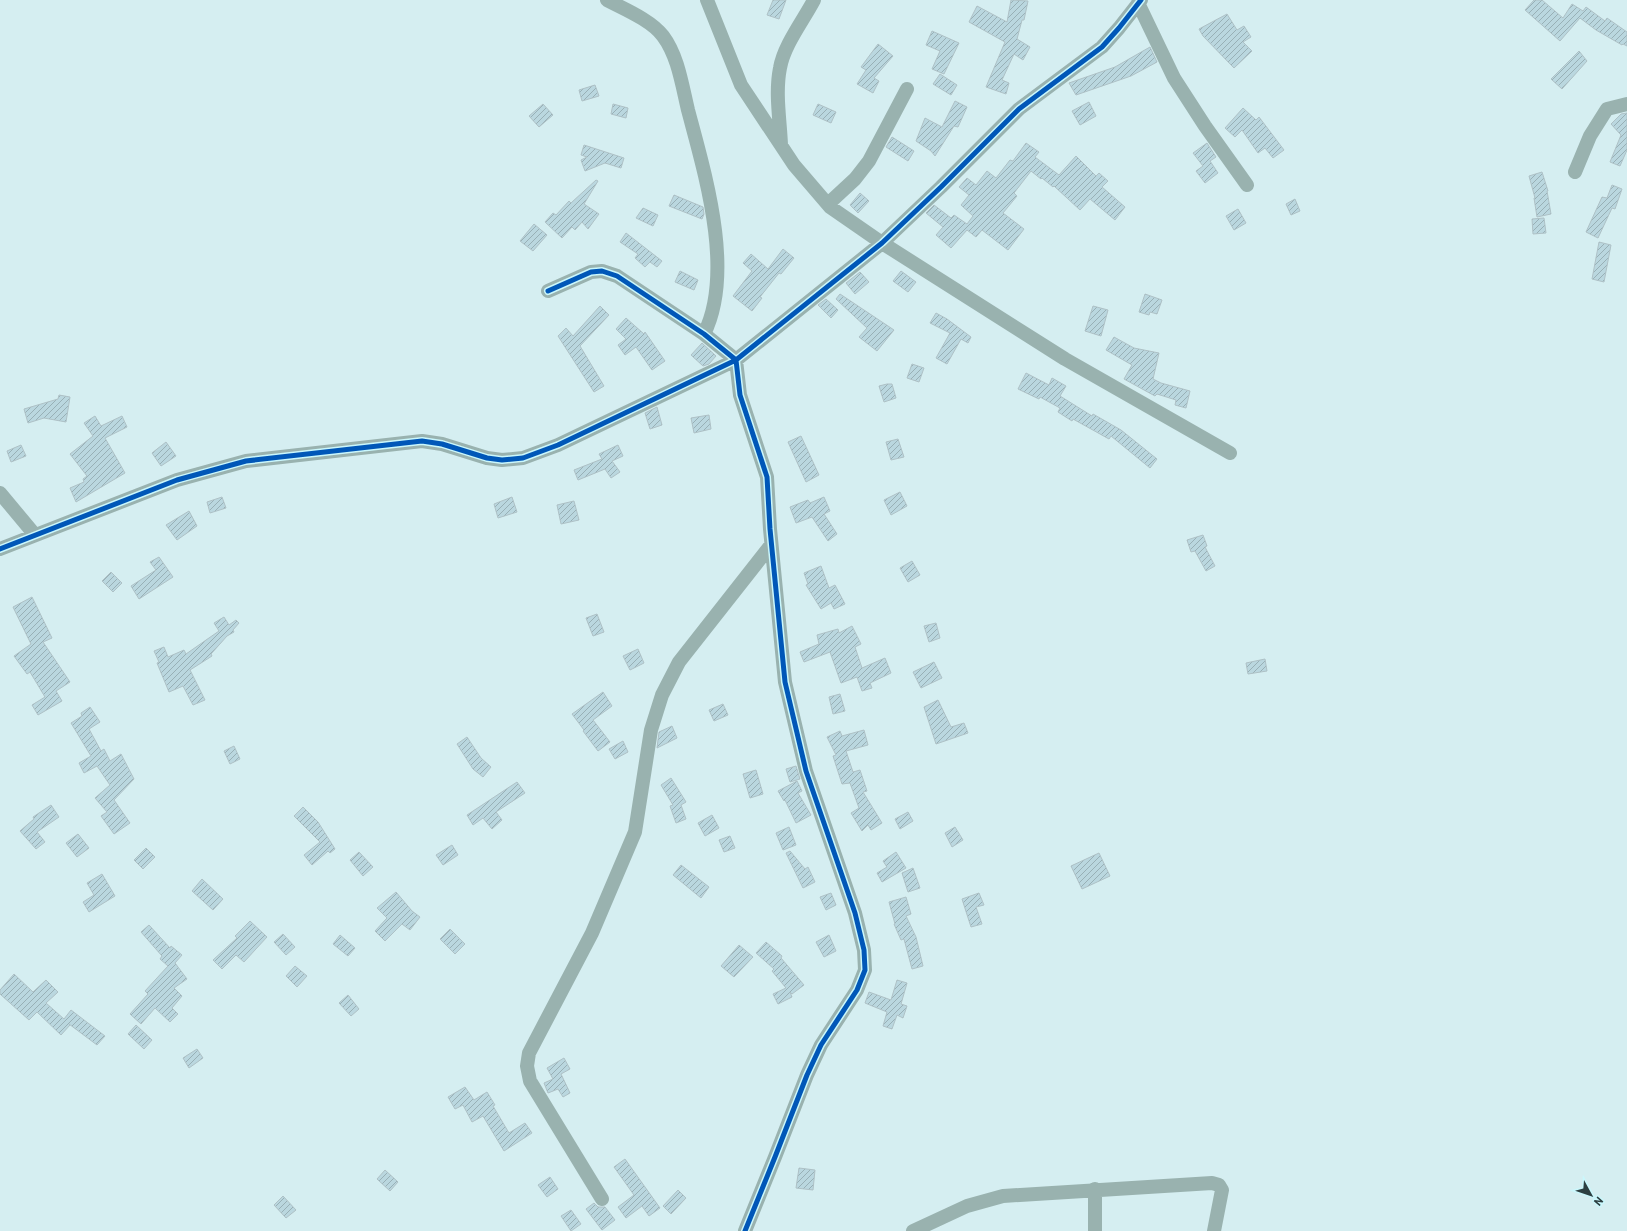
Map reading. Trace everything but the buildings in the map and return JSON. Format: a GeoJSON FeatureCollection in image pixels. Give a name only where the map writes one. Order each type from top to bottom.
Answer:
{"type":"FeatureCollection","features":[{"type":"Feature","properties":{"kind":"street"},"geometry":{"type":"LineString","coordinates":[[607,0],[639,17],[662,35],[673,53],[699,153],[716,231],[717,278],[713,312],[704,334]]}},
{"type":"Feature","properties":{"kind":"street"},"geometry":{"type":"LineString","coordinates":[[707,0],[741,85],[794,165],[828,204],[882,243],[1065,359],[1230,453]]}},
{"type":"Feature","properties":{"kind":"street"},"geometry":{"type":"LineString","coordinates":[[781,145],[778,91],[780,68],[787,48],[814,0]]}},
{"type":"Feature","properties":{"kind":"street"},"geometry":{"type":"LineString","coordinates":[[0,549],[176,480],[246,461],[422,441],[442,444],[486,458],[502,460],[523,458],[558,445],[736,360],[882,243],[941,187],[1019,109],[1102,47],[1140,2],[1174,78],[1205,126],[1248,185]]}},
{"type":"Feature","properties":{"kind":"street"},"geometry":{"type":"LineString","coordinates":[[828,204],[855,179],[869,161],[907,89]]}},
{"type":"Feature","properties":{"kind":"street"},"geometry":{"type":"LineString","coordinates":[[1575,172],[1590,136],[1607,109],[1627,104]]}},
{"type":"Feature","properties":{"kind":"street"},"geometry":{"type":"LineString","coordinates":[[548,291],[590,272],[602,271],[617,276],[704,334],[736,360],[740,395],[767,477],[771,545],[785,682],[806,771],[855,913],[864,950],[865,970],[857,990],[821,1045],[806,1075],[745,1231]]}},
{"type":"Feature","properties":{"kind":"street"},"geometry":{"type":"LineString","coordinates":[[0,493],[35,535]]}},
{"type":"Feature","properties":{"kind":"street"},"geometry":{"type":"LineString","coordinates":[[602,1199],[530,1081],[527,1066],[529,1053],[592,933],[635,832],[651,730],[662,696],[679,662],[771,545]]}},
{"type":"Feature","properties":{"kind":"street"},"geometry":{"type":"LineString","coordinates":[[913,1231],[966,1206],[1003,1196],[1095,1189],[1212,1183],[1219,1185],[1222,1190],[1214,1231]]}},
{"type":"Feature","properties":{"kind":"street"},"geometry":{"type":"LineString","coordinates":[[1095,1189],[1095,1231]]}},
{"type":"Feature","properties":{"kind":"cycle path"},"geometry":{"type":"LineString","coordinates":[[0,549],[177,480],[246,461],[422,441],[442,444],[487,458],[502,460],[523,458],[558,445],[736,360],[882,243],[941,187],[1019,109],[1102,47],[1141,0]]}},
{"type":"Feature","properties":{"kind":"cycle path"},"geometry":{"type":"LineString","coordinates":[[548,291],[591,272],[602,271],[617,276],[704,334],[736,360],[740,395],[767,477],[770,529],[785,682],[806,771],[855,913],[864,950],[865,970],[857,990],[821,1045],[807,1075],[745,1231]]}}]}
